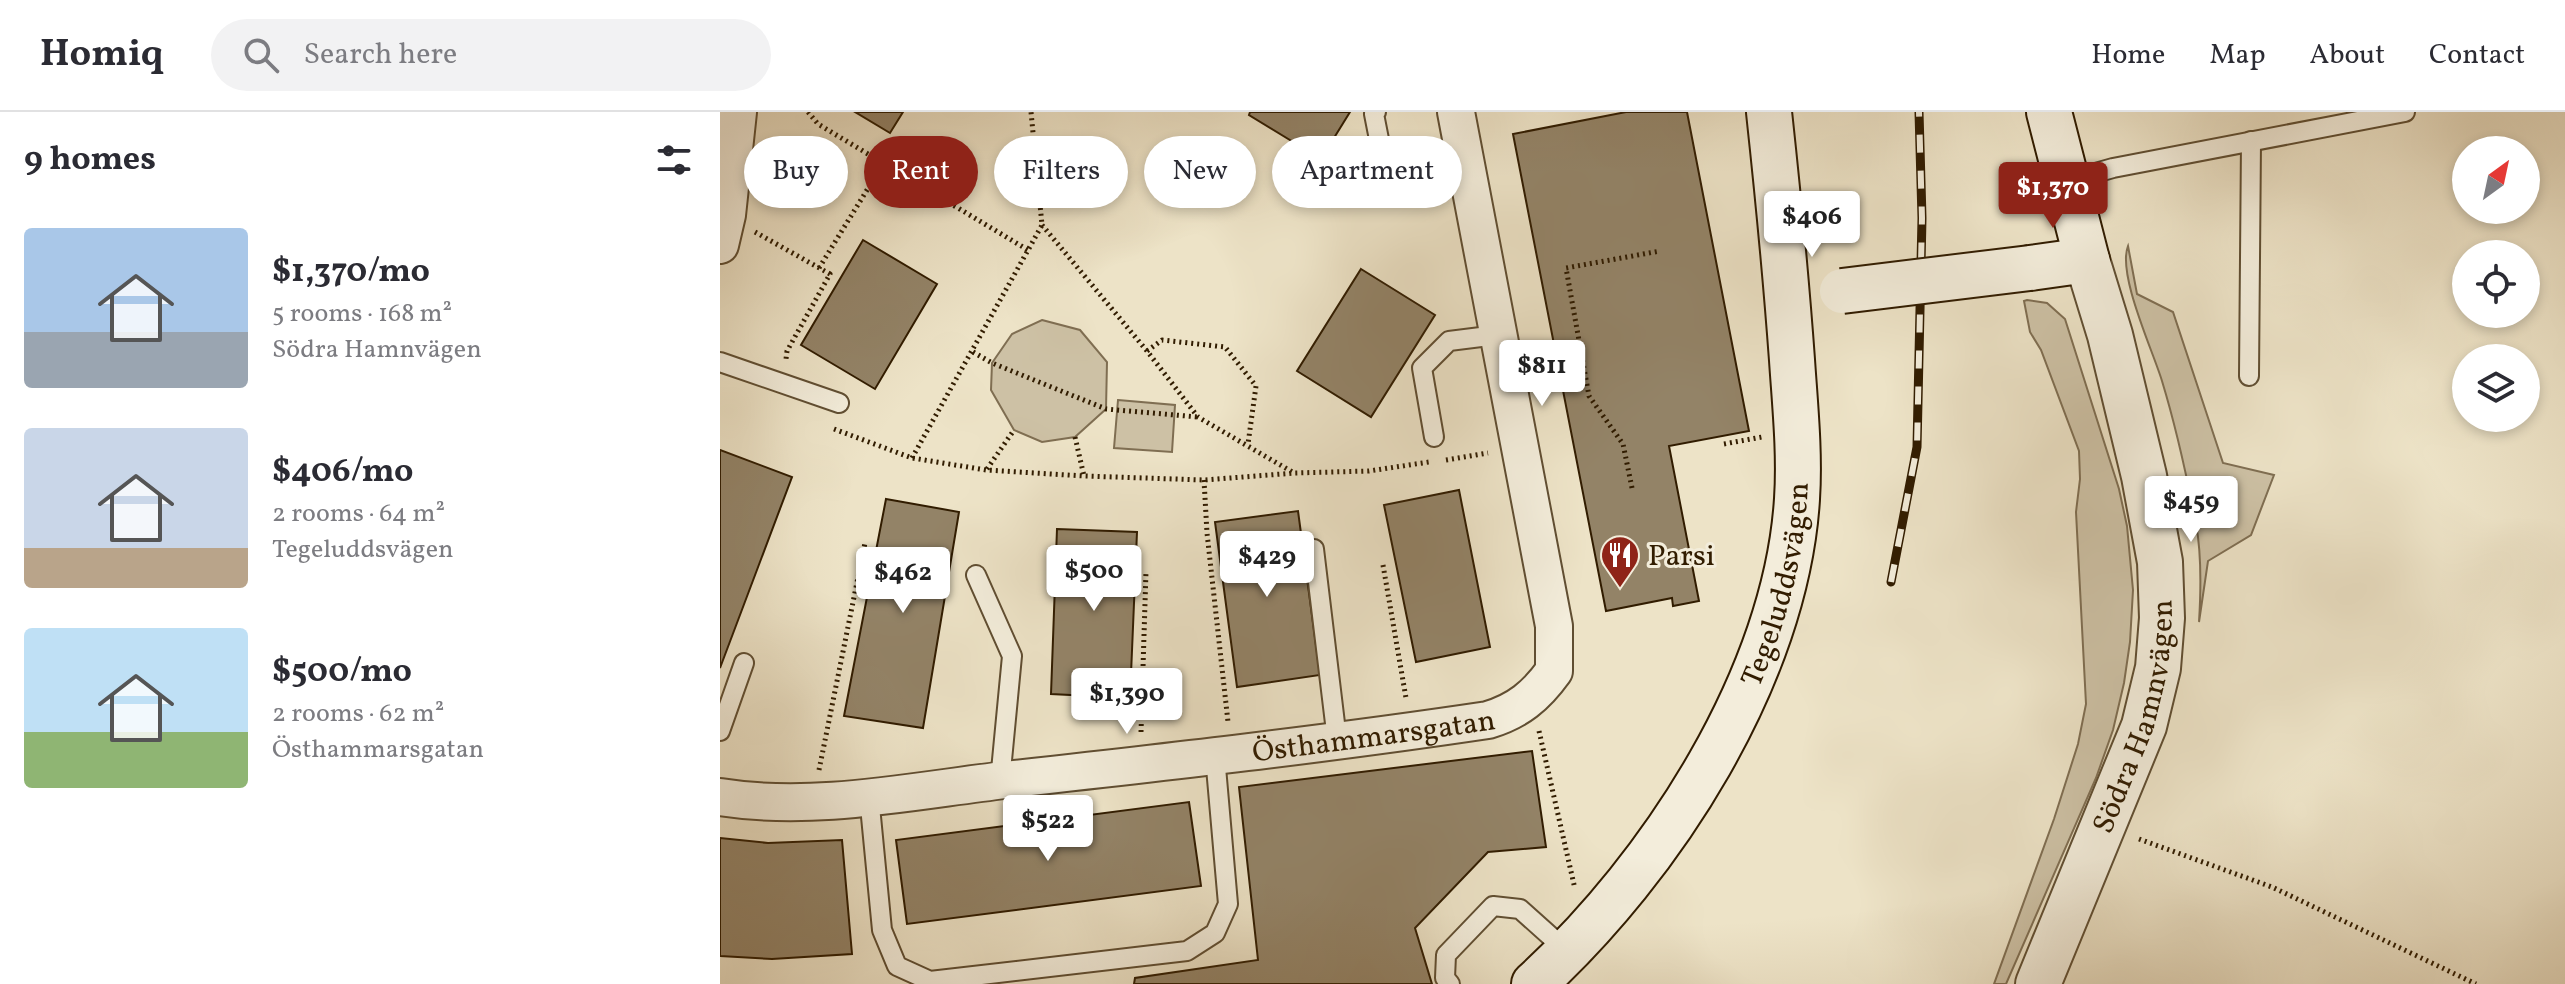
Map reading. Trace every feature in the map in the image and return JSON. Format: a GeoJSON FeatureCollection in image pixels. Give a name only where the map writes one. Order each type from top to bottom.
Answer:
{"type":"FeatureCollection","features":[{"type":"Feature","properties":{"kind":"main road","name":"Tegeluddsvägen"},"geometry":{"type":"LineString","coordinates":[[1534,984],[1582,937],[1641,866],[1689,797],[1735,714],[1775,617],[1798,498],[1788,295],[1769,112]]}},
{"type":"Feature","properties":{"kind":"main road","name":"Södra Hamnvägen"},"geometry":{"type":"LineString","coordinates":[[2038,984],[2144,726],[2158,668],[2162,618],[2161,576],[2144,476],[2110,335],[2049,112]]}},
{"type":"Feature","properties":{"kind":"main road"},"geometry":{"type":"LineString","coordinates":[[1788,295],[2087,260]]}},
{"type":"Feature","properties":{"kind":"street"},"geometry":{"type":"LineString","coordinates":[[723,230],[738,112]]}},
{"type":"Feature","properties":{"kind":"street"},"geometry":{"type":"LineString","coordinates":[[1456,112],[1554,626],[1554,671],[1536,694]]}},
{"type":"Feature","properties":{"kind":"street","name":"Östhammarsgatan"},"geometry":{"type":"LineString","coordinates":[[720,797],[772,802],[813,801],[1223,755],[1488,720],[1509,714],[1536,694]]}},
{"type":"Feature","properties":{"kind":"lane"},"geometry":{"type":"LineString","coordinates":[[1376,112],[1378,136]]}},
{"type":"Feature","properties":{"kind":"lane"},"geometry":{"type":"LineString","coordinates":[[2067,181],[2113,168],[2405,112]]}},
{"type":"Feature","properties":{"kind":"lane"},"geometry":{"type":"LineString","coordinates":[[2249,376],[2251,141]]}},
{"type":"Feature","properties":{"kind":"lane"},"geometry":{"type":"LineString","coordinates":[[1434,437],[1422,368],[1449,341],[1497,335]]}},
{"type":"Feature","properties":{"kind":"lane"},"geometry":{"type":"LineString","coordinates":[[720,362],[839,403]]}},
{"type":"Feature","properties":{"kind":"lane"},"geometry":{"type":"LineString","coordinates":[[1314,549],[1337,740]]}},
{"type":"Feature","properties":{"kind":"lane"},"geometry":{"type":"LineString","coordinates":[[976,575],[1012,656],[1000,781]]}},
{"type":"Feature","properties":{"kind":"lane"},"geometry":{"type":"LineString","coordinates":[[720,731],[744,663]]}},
{"type":"Feature","properties":{"kind":"lane"},"geometry":{"type":"LineString","coordinates":[[869,796],[882,930],[897,966],[930,981],[1157,955],[1187,951],[1215,933],[1228,904],[1223,755]]}},
{"type":"Feature","properties":{"kind":"lane"},"geometry":{"type":"LineString","coordinates":[[1450,984],[1445,978],[1446,955],[1493,906],[1520,909],[1582,937]]}},
{"type":"Feature","properties":{"kind":"path"},"geometry":{"type":"LineString","coordinates":[[808,112],[818,124],[864,152]]}},
{"type":"Feature","properties":{"kind":"path"},"geometry":{"type":"LineString","coordinates":[[1031,112],[1042,225],[1198,417]]}},
{"type":"Feature","properties":{"kind":"path"},"geometry":{"type":"LineString","coordinates":[[819,268],[864,195]]}},
{"type":"Feature","properties":{"kind":"path"},"geometry":{"type":"LineString","coordinates":[[957,208],[1028,250]]}},
{"type":"Feature","properties":{"kind":"path"},"geometry":{"type":"LineString","coordinates":[[912,458],[1042,225]]}},
{"type":"Feature","properties":{"kind":"path"},"geometry":{"type":"LineString","coordinates":[[723,230],[830,274],[787,351],[781,383]]}},
{"type":"Feature","properties":{"kind":"path"},"geometry":{"type":"LineString","coordinates":[[1632,488],[1623,444],[1589,396],[1566,268],[1660,251]]}},
{"type":"Feature","properties":{"kind":"path"},"geometry":{"type":"LineString","coordinates":[[1147,351],[1162,340],[1225,347],[1256,386],[1248,444]]}},
{"type":"Feature","properties":{"kind":"path"},"geometry":{"type":"LineString","coordinates":[[973,352],[992,363],[1106,409],[1198,417],[1295,473]]}},
{"type":"Feature","properties":{"kind":"path"},"geometry":{"type":"LineString","coordinates":[[824,426],[912,458],[986,470],[1204,480],[1369,471],[1520,449]]}},
{"type":"Feature","properties":{"kind":"path"},"geometry":{"type":"LineString","coordinates":[[986,470],[1014,430]]}},
{"type":"Feature","properties":{"kind":"path"},"geometry":{"type":"LineString","coordinates":[[1075,437],[1084,476]]}},
{"type":"Feature","properties":{"kind":"path"},"geometry":{"type":"LineString","coordinates":[[1724,444],[1765,437]]}},
{"type":"Feature","properties":{"kind":"path"},"geometry":{"type":"LineString","coordinates":[[1204,480],[1223,755]]}},
{"type":"Feature","properties":{"kind":"path"},"geometry":{"type":"LineString","coordinates":[[813,801],[865,543]]}},
{"type":"Feature","properties":{"kind":"path"},"geometry":{"type":"LineString","coordinates":[[1383,565],[1412,731]]}},
{"type":"Feature","properties":{"kind":"path"},"geometry":{"type":"LineString","coordinates":[[1140,765],[1146,571]]}},
{"type":"Feature","properties":{"kind":"path"},"geometry":{"type":"LineString","coordinates":[[1536,694],[1582,937]]}},
{"type":"Feature","properties":{"kind":"path"},"geometry":{"type":"LineString","coordinates":[[2105,825],[2272,887],[2476,984]]}},
{"type":"Feature","properties":{"kind":"shaded area"},"geometry":{"type":"Polygon","coordinates":[[[2128,246],[2137,294],[2173,312],[2223,463],[2274,475],[2251,535],[2208,561],[2199,622],[2200,573],[2196,524],[2167,398],[2127,275],[2128,246]]]}},
{"type":"Feature","properties":{"kind":"shaded area"},"geometry":{"type":"Polygon","coordinates":[[[2024,301],[2047,303],[2065,319],[2119,489],[2127,526],[2133,590],[2130,642],[2113,730],[2096,778],[2006,984],[1994,984],[2054,819],[2078,744],[2086,704],[2076,512],[2079,451],[2041,350],[2030,332],[2024,301]]]}},
{"type":"Feature","properties":{"kind":"shaded area"},"geometry":{"type":"Polygon","coordinates":[[[1042,320],[1080,330],[1107,362],[1106,409],[1075,437],[1042,442],[1014,430],[991,390],[992,363],[1012,334],[1042,320]]]}},
{"type":"Feature","properties":{"kind":"shaded area"},"geometry":{"type":"Polygon","coordinates":[[[1118,400],[1175,405],[1172,452],[1114,448],[1118,400]]]}},
{"type":"Feature","properties":{"kind":"building"},"geometry":{"type":"Polygon","coordinates":[[[855,112],[903,112],[890,133],[855,112]]]}},
{"type":"Feature","properties":{"kind":"building"},"geometry":{"type":"Polygon","coordinates":[[[1250,112],[1350,112],[1335,136],[1283,136],[1249,115],[1250,112]]]}},
{"type":"Feature","properties":{"kind":"building"},"geometry":{"type":"Polygon","coordinates":[[[1626,112],[1687,112],[1749,431],[1669,446],[1699,601],[1673,606],[1672,598],[1606,611],[1513,134],[1626,112]]]}},
{"type":"Feature","properties":{"kind":"building"},"geometry":{"type":"Polygon","coordinates":[[[863,240],[937,284],[875,389],[801,345],[863,240]]]}},
{"type":"Feature","properties":{"kind":"building"},"geometry":{"type":"Polygon","coordinates":[[[1361,269],[1435,315],[1371,417],[1297,371],[1361,269]]]}},
{"type":"Feature","properties":{"kind":"building"},"geometry":{"type":"Polygon","coordinates":[[[720,450],[792,477],[720,668],[720,450]]]}},
{"type":"Feature","properties":{"kind":"building"},"geometry":{"type":"Polygon","coordinates":[[[1459,490],[1490,647],[1416,662],[1384,505],[1459,490]]]}},
{"type":"Feature","properties":{"kind":"building"},"geometry":{"type":"Polygon","coordinates":[[[886,499],[959,512],[923,728],[844,716],[886,499]]]}},
{"type":"Feature","properties":{"kind":"building"},"geometry":{"type":"Polygon","coordinates":[[[1298,511],[1320,675],[1237,687],[1215,522],[1298,511]]]}},
{"type":"Feature","properties":{"kind":"building"},"geometry":{"type":"Polygon","coordinates":[[[1057,529],[1137,532],[1130,698],[1051,694],[1057,529]]]}},
{"type":"Feature","properties":{"kind":"building"},"geometry":{"type":"Polygon","coordinates":[[[1532,751],[1546,847],[1488,852],[1415,928],[1432,984],[1134,984],[1135,978],[1258,960],[1239,787],[1532,751]]]}},
{"type":"Feature","properties":{"kind":"building"},"geometry":{"type":"Polygon","coordinates":[[[1189,802],[1201,886],[907,924],[896,840],[1189,802]]]}},
{"type":"Feature","properties":{"kind":"building"},"geometry":{"type":"Polygon","coordinates":[[[720,838],[768,843],[842,840],[852,954],[772,959],[720,956],[720,838]]]}},
{"type":"Feature","properties":{"kind":"railway"},"geometry":{"type":"LineString","coordinates":[[1891,582],[1917,447],[1922,218],[1919,112]]}},
{"type":"Feature","properties":{"kind":"place","name":"Parsi"},"geometry":{"type":"Point","coordinates":[1620,589]}}]}
